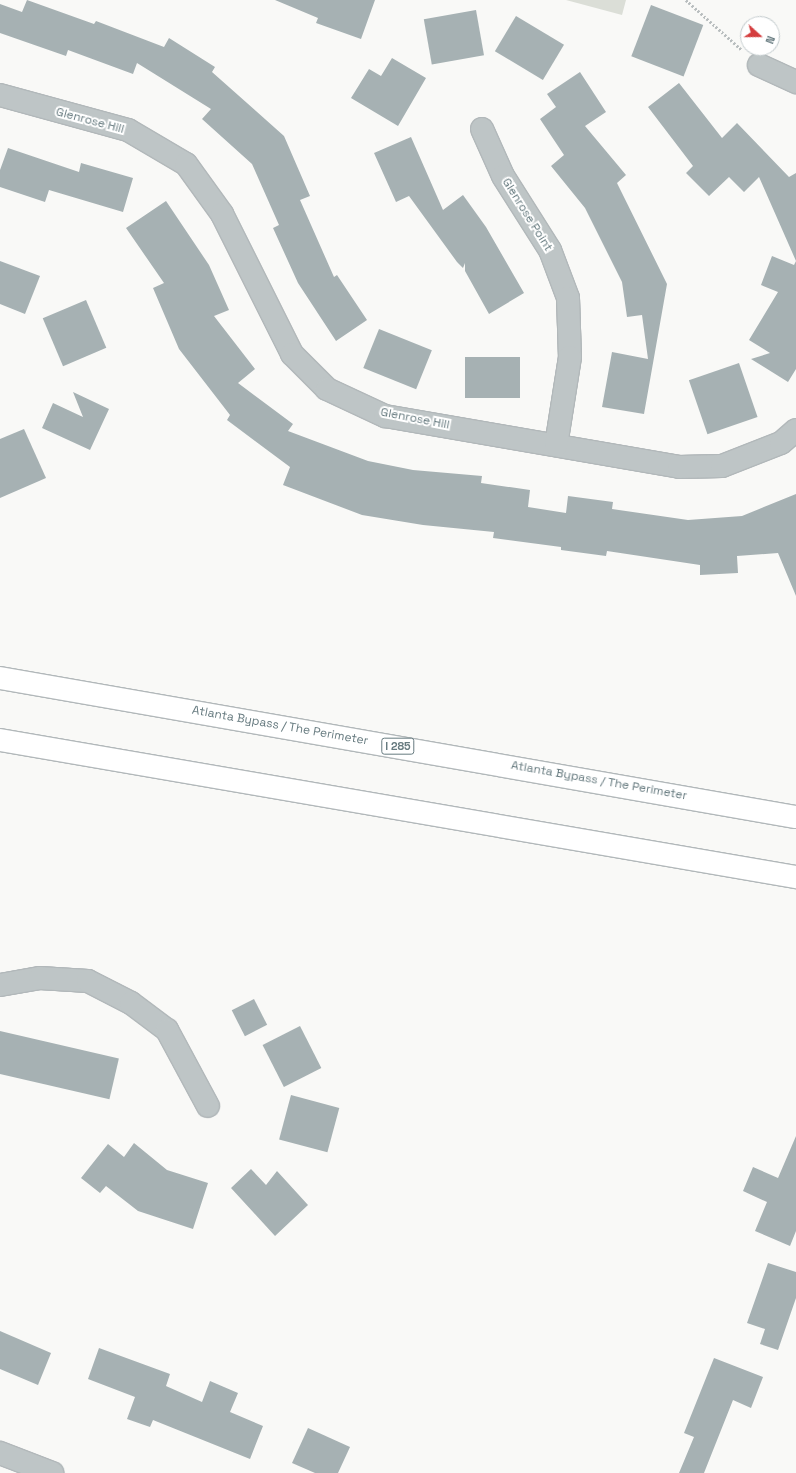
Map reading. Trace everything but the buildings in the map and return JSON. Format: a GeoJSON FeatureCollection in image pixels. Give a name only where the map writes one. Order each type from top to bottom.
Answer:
{"type":"FeatureCollection","features":[{"type":"Feature","properties":{"kind":"highway","name":"Atlanta Bypass / The Perimeter"},"geometry":{"type":"LineString","coordinates":[[0,678],[796,817]]}},
{"type":"Feature","properties":{"kind":"highway"},"geometry":{"type":"LineString","coordinates":[[0,740],[796,877]]}},
{"type":"Feature","properties":{"kind":"street"},"geometry":{"type":"LineString","coordinates":[[759,65],[796,82]]}},
{"type":"Feature","properties":{"kind":"street","name":"Glenrose Hill"},"geometry":{"type":"LineString","coordinates":[[0,95],[128,130],[186,164],[222,214],[292,354],[327,390],[385,416],[679,467],[722,466],[781,443],[796,430]]}},
{"type":"Feature","properties":{"kind":"street","name":"Glenrose Point"},"geometry":{"type":"LineString","coordinates":[[482,128],[503,176],[550,250],[568,298],[570,357],[556,445]]}},
{"type":"Feature","properties":{"kind":"street"},"geometry":{"type":"LineString","coordinates":[[0,985],[40,978],[88,981],[131,1003],[167,1030],[208,1106]]}},
{"type":"Feature","properties":{"kind":"street"},"geometry":{"type":"LineString","coordinates":[[0,1452],[52,1473]]}},
{"type":"Feature","properties":{"kind":"path"},"geometry":{"type":"LineString","coordinates":[[686,0],[759,65]]}},
{"type":"Feature","properties":{"kind":"shaded area"},"geometry":{"type":"Polygon","coordinates":[[[566,0],[626,0],[622,15],[566,0]]]}}]}
